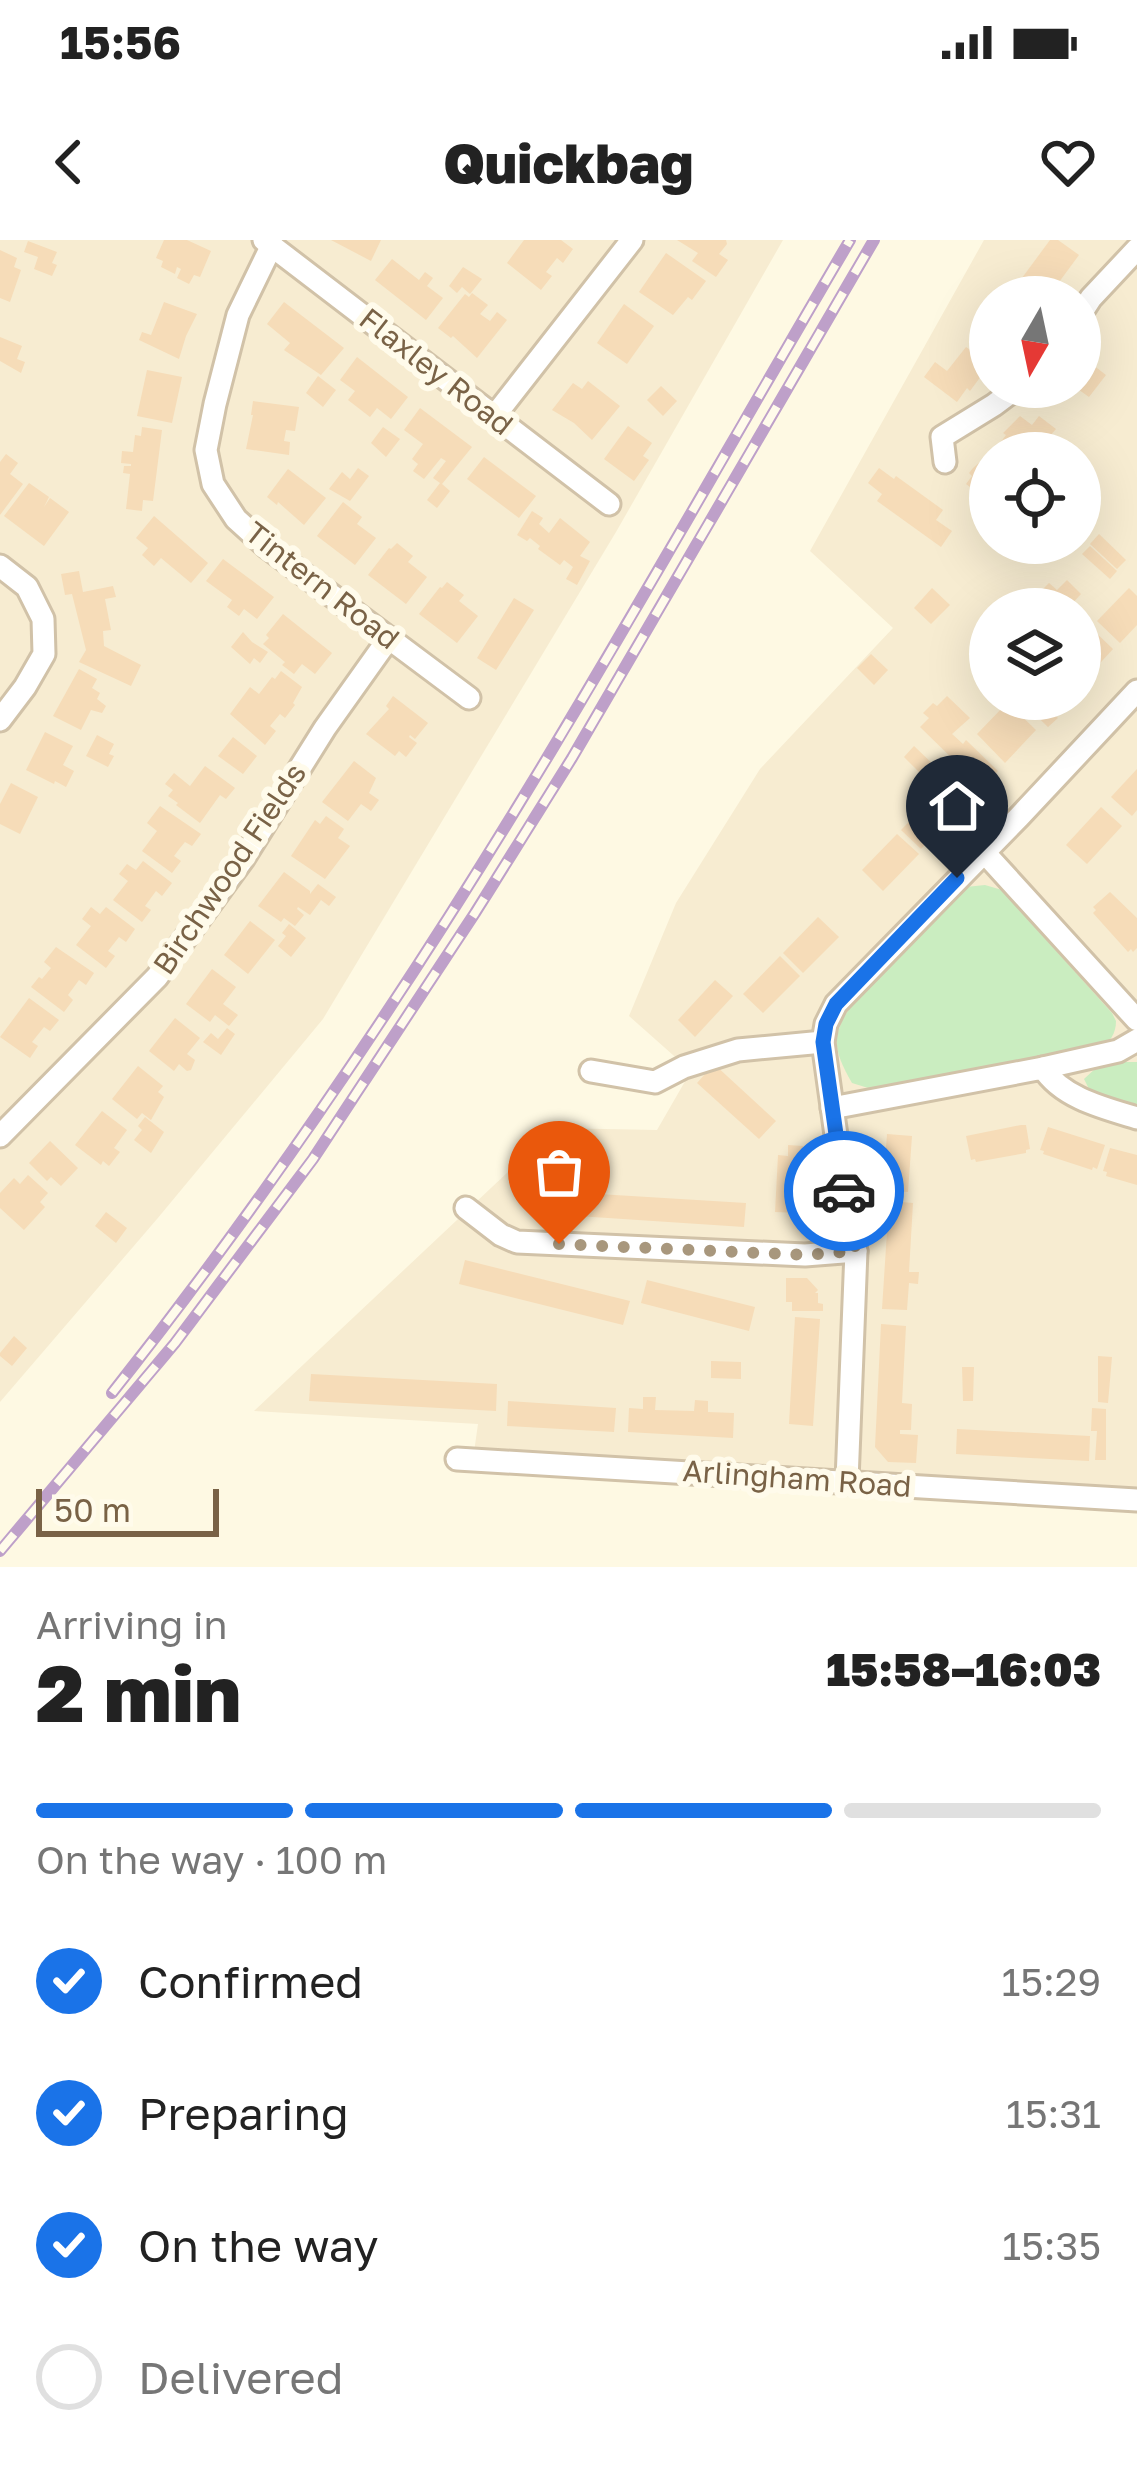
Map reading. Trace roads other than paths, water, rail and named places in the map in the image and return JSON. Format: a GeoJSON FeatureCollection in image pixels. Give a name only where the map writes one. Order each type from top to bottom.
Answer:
{"type":"FeatureCollection","features":[{"type":"Feature","properties":{"kind":"street"},"geometry":{"type":"LineString","coordinates":[[494,418],[632,240]]}},
{"type":"Feature","properties":{"kind":"street","name":"Flaxley Road"},"geometry":{"type":"LineString","coordinates":[[268,242],[609,504]]}},
{"type":"Feature","properties":{"kind":"street","name":"Tintern Road"},"geometry":{"type":"LineString","coordinates":[[268,242],[238,315],[214,404],[206,450],[213,484],[251,533],[470,698]]}},
{"type":"Feature","properties":{"kind":"street"},"geometry":{"type":"LineString","coordinates":[[1101,287],[1137,249]]}},
{"type":"Feature","properties":{"kind":"street"},"geometry":{"type":"LineString","coordinates":[[945,461],[932,431],[987,408]]}},
{"type":"Feature","properties":{"kind":"street"},"geometry":{"type":"LineString","coordinates":[[0,566],[27,586],[44,619],[44,654],[0,720]]}},
{"type":"Feature","properties":{"kind":"street","name":"Birchwood Fields"},"geometry":{"type":"LineString","coordinates":[[0,1136],[157,977],[243,859],[325,728],[389,638]]}},
{"type":"Feature","properties":{"kind":"street"},"geometry":{"type":"LineString","coordinates":[[847,1481],[856,1251],[824,1033],[836,1004],[1137,691]]}},
{"type":"Feature","properties":{"kind":"street"},"geometry":{"type":"LineString","coordinates":[[983,851],[1137,1020]]}},
{"type":"Feature","properties":{"kind":"street"},"geometry":{"type":"LineString","coordinates":[[591,1071],[655,1082],[738,1050],[824,1033]]}},
{"type":"Feature","properties":{"kind":"street"},"geometry":{"type":"LineString","coordinates":[[832,1108],[1042,1068],[1118,1051],[1137,1040]]}},
{"type":"Feature","properties":{"kind":"street"},"geometry":{"type":"LineString","coordinates":[[1042,1068],[1068,1092],[1137,1118]]}},
{"type":"Feature","properties":{"kind":"street"},"geometry":{"type":"LineString","coordinates":[[466,1208],[518,1242],[806,1255],[856,1251]]}},
{"type":"Feature","properties":{"kind":"street","name":"Arlingham Road"},"geometry":{"type":"LineString","coordinates":[[457,1459],[1137,1500]]}},
{"type":"Feature","properties":{"kind":"railway"},"geometry":{"type":"LineString","coordinates":[[112,1393],[273,1178],[424,955],[561,734],[850,240]]}},
{"type":"Feature","properties":{"kind":"railway"},"geometry":{"type":"LineString","coordinates":[[0,1551],[175,1343],[313,1159],[572,758],[874,240]]}}]}
